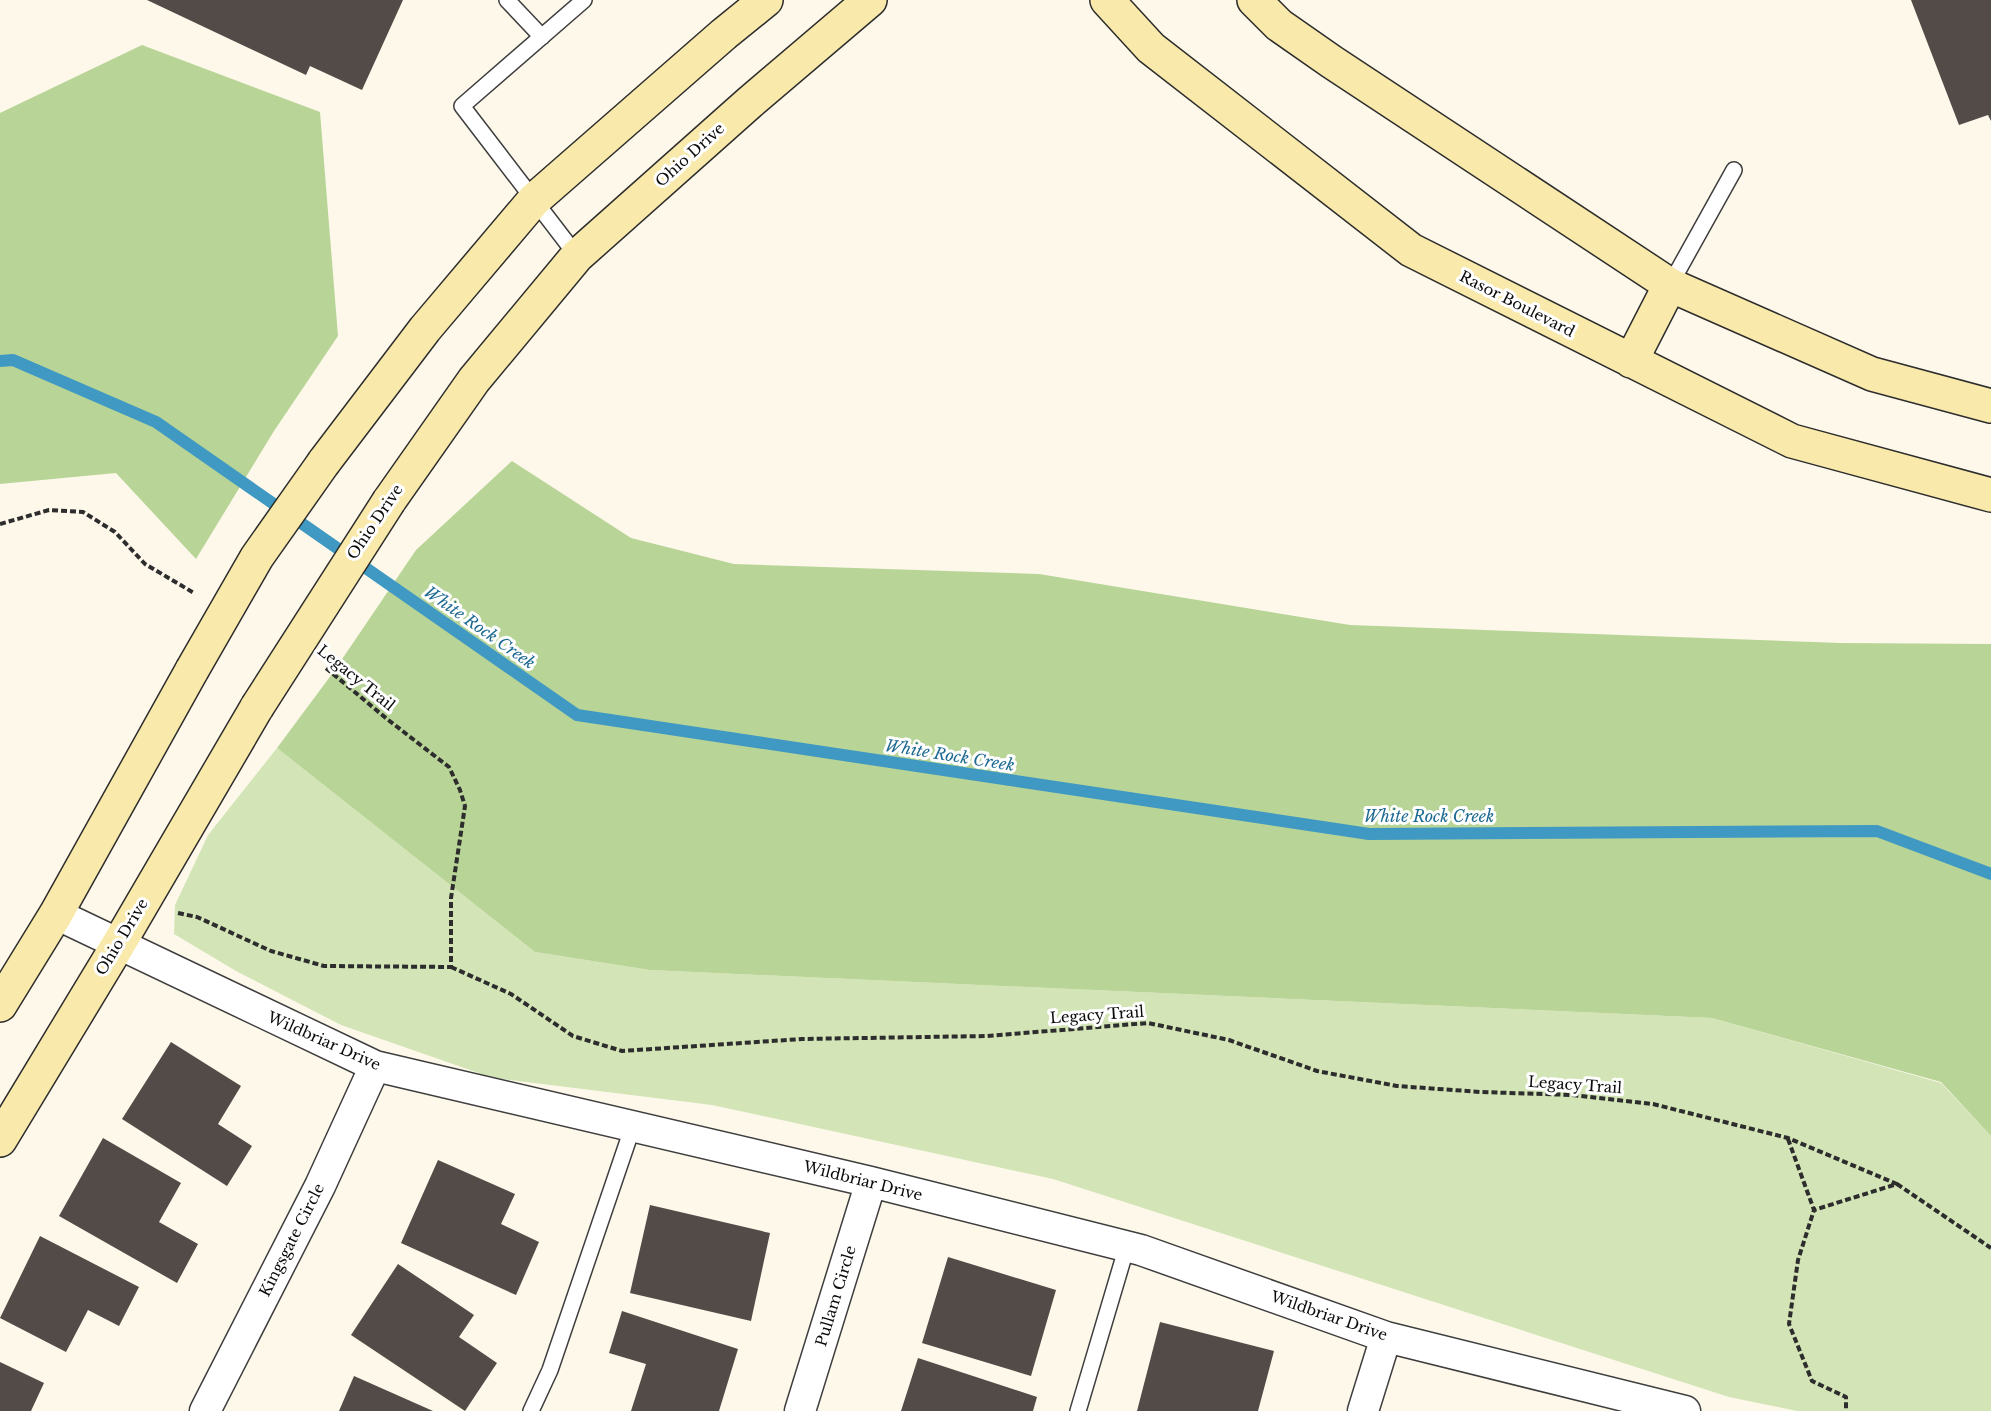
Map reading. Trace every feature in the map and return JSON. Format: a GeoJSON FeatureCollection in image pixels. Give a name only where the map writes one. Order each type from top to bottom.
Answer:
{"type":"FeatureCollection","features":[{"type":"Feature","properties":{"kind":"main road","name":"Ohio Drive"},"geometry":{"type":"LineString","coordinates":[[0,1140],[118,945],[257,707],[389,501],[474,380],[577,256],[749,103],[870,0]]}},
{"type":"Feature","properties":{"kind":"main road","name":"Rasor Boulevard"},"geometry":{"type":"LineString","coordinates":[[1107,0],[1151,48],[1411,250],[1792,441],[1991,495]]}},
{"type":"Feature","properties":{"kind":"main road"},"geometry":{"type":"LineString","coordinates":[[1254,0],[1279,25],[1332,62],[1670,285],[1872,374],[1991,406]]}},
{"type":"Feature","properties":{"kind":"main road"},"geometry":{"type":"LineString","coordinates":[[0,1005],[56,914],[256,557],[324,462],[425,329],[534,200],[755,3]]}},
{"type":"Feature","properties":{"kind":"main road"},"geometry":{"type":"LineString","coordinates":[[1631,361],[1670,285]]}},
{"type":"Feature","properties":{"kind":"street","name":"Wildbriar Drive"},"geometry":{"type":"LineString","coordinates":[[56,914],[375,1066],[871,1182],[1127,1246],[1386,1337],[1619,1404],[1685,1411]]}},
{"type":"Feature","properties":{"kind":"street","name":"Kingsgate Circle"},"geometry":{"type":"LineString","coordinates":[[205,1411],[320,1186],[375,1066]]}},
{"type":"Feature","properties":{"kind":"street","name":"Pullam Circle"},"geometry":{"type":"LineString","coordinates":[[800,1411],[871,1182]]}},
{"type":"Feature","properties":{"kind":"street"},"geometry":{"type":"LineString","coordinates":[[1363,1411],[1386,1337]]}},
{"type":"Feature","properties":{"kind":"lane"},"geometry":{"type":"LineString","coordinates":[[507,0],[542,37]]}},
{"type":"Feature","properties":{"kind":"lane"},"geometry":{"type":"LineString","coordinates":[[577,256],[462,106],[584,0]]}},
{"type":"Feature","properties":{"kind":"lane"},"geometry":{"type":"LineString","coordinates":[[1670,285],[1734,170]]}},
{"type":"Feature","properties":{"kind":"lane"},"geometry":{"type":"LineString","coordinates":[[531,1411],[550,1370],[633,1126]]}},
{"type":"Feature","properties":{"kind":"lane"},"geometry":{"type":"LineString","coordinates":[[1078,1411],[1127,1246]]}},
{"type":"Feature","properties":{"kind":"path"},"geometry":{"type":"LineString","coordinates":[[0,524],[49,510],[83,512],[115,532],[145,564],[204,598]]}},
{"type":"Feature","properties":{"kind":"path","name":"Legacy Trail"},"geometry":{"type":"LineString","coordinates":[[324,666],[449,767],[460,790],[465,806],[451,898],[451,968]]}},
{"type":"Feature","properties":{"kind":"path","name":"Legacy Trail"},"geometry":{"type":"LineString","coordinates":[[176,913],[197,917],[271,951],[324,966],[451,968],[511,994],[573,1036],[622,1051],[802,1039],[987,1036],[1148,1023],[1229,1040],[1317,1071],[1396,1086],[1572,1095],[1653,1104],[1788,1138],[1897,1184],[1991,1248]]}},
{"type":"Feature","properties":{"kind":"path"},"geometry":{"type":"LineString","coordinates":[[1788,1138],[1814,1210],[1798,1260],[1789,1324],[1812,1381],[1846,1397],[1846,1411]]}},
{"type":"Feature","properties":{"kind":"path"},"geometry":{"type":"LineString","coordinates":[[1814,1210],[1897,1184]]}},
{"type":"Feature","properties":{"kind":"green space"},"geometry":{"type":"Polygon","coordinates":[[[142,45],[320,112],[338,336],[274,431],[196,559],[116,473],[0,484],[0,113],[142,45]]]}},
{"type":"Feature","properties":{"kind":"green space"},"geometry":{"type":"Polygon","coordinates":[[[512,461],[631,538],[734,564],[1039,574],[1350,625],[1841,643],[1991,644],[1991,1136],[1941,1082],[1712,1018],[650,970],[535,952],[277,748],[332,674],[416,550],[512,461]]]}},
{"type":"Feature","properties":{"kind":"green space"},"geometry":{"type":"Polygon","coordinates":[[[277,748],[535,952],[650,970],[1712,1018],[1941,1083],[1991,1136],[1991,1411],[1797,1411],[1729,1397],[1053,1179],[712,1105],[493,1078],[341,1025],[236,971],[174,934],[175,905],[208,835],[277,748]]]}},
{"type":"Feature","properties":{"kind":"building"},"geometry":{"type":"Polygon","coordinates":[[[147,0],[403,0],[362,90],[310,66],[306,75],[147,0]]]}},
{"type":"Feature","properties":{"kind":"building"},"geometry":{"type":"Polygon","coordinates":[[[1911,0],[1991,0],[1991,121],[1988,115],[1959,125],[1911,0]]]}},
{"type":"Feature","properties":{"kind":"building"},"geometry":{"type":"Polygon","coordinates":[[[171,1042],[241,1086],[218,1124],[252,1146],[227,1186],[122,1119],[171,1042]]]}},
{"type":"Feature","properties":{"kind":"building"},"geometry":{"type":"Polygon","coordinates":[[[103,1138],[181,1183],[159,1222],[198,1244],[177,1283],[59,1216],[103,1138]]]}},
{"type":"Feature","properties":{"kind":"building"},"geometry":{"type":"Polygon","coordinates":[[[438,1160],[515,1194],[501,1224],[539,1242],[516,1295],[401,1243],[438,1160]]]}},
{"type":"Feature","properties":{"kind":"building"},"geometry":{"type":"Polygon","coordinates":[[[650,1205],[770,1233],[751,1321],[630,1293],[650,1205]]]}},
{"type":"Feature","properties":{"kind":"building"},"geometry":{"type":"Polygon","coordinates":[[[40,1236],[139,1287],[119,1326],[88,1310],[66,1352],[0,1318],[40,1236]]]}},
{"type":"Feature","properties":{"kind":"building"},"geometry":{"type":"Polygon","coordinates":[[[948,1257],[1056,1290],[1031,1376],[922,1343],[948,1257]]]}},
{"type":"Feature","properties":{"kind":"building"},"geometry":{"type":"Polygon","coordinates":[[[398,1264],[474,1315],[459,1337],[497,1363],[465,1411],[351,1335],[398,1264]]]}},
{"type":"Feature","properties":{"kind":"building"},"geometry":{"type":"Polygon","coordinates":[[[622,1311],[738,1349],[719,1411],[631,1411],[646,1364],[609,1353],[622,1311]]]}},
{"type":"Feature","properties":{"kind":"building"},"geometry":{"type":"Polygon","coordinates":[[[1160,1322],[1274,1351],[1258,1411],[1137,1411],[1160,1322]]]}},
{"type":"Feature","properties":{"kind":"building"},"geometry":{"type":"Polygon","coordinates":[[[918,1358],[1037,1397],[1033,1411],[901,1411],[918,1358]]]}},
{"type":"Feature","properties":{"kind":"building"},"geometry":{"type":"Polygon","coordinates":[[[0,1362],[44,1383],[31,1411],[0,1411],[0,1362]]]}},
{"type":"Feature","properties":{"kind":"building"},"geometry":{"type":"Polygon","coordinates":[[[354,1376],[433,1411],[339,1411],[354,1376]]]}},
{"type":"Feature","properties":{"kind":"waterway","name":"White Rock Creek"},"geometry":{"type":"LineString","coordinates":[[0,361],[13,360],[156,422],[577,715],[1369,834],[1877,831],[1991,874]]}}]}
